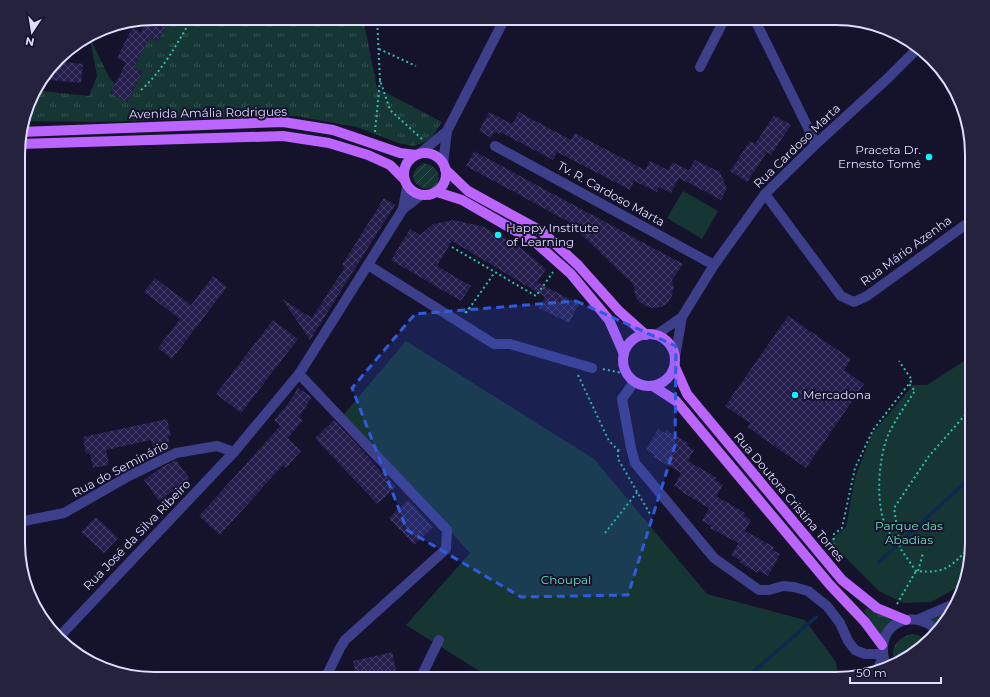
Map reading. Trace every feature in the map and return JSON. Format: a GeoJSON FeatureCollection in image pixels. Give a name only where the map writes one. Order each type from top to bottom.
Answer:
{"type":"FeatureCollection","features":[{"type":"Feature","properties":{"kind":"main road","name":"Avenida Amália Rodrigues"},"geometry":{"type":"LineString","coordinates":[[27,132],[283,122],[333,130],[400,153],[416,156]]}},
{"type":"Feature","properties":{"kind":"main road","name":"Avenida Amália Rodrigues"},"geometry":{"type":"LineString","coordinates":[[26,144],[282,136],[329,142],[368,155],[390,165],[406,183]]}},
{"type":"Feature","properties":{"kind":"main road"},"geometry":{"type":"LineString","coordinates":[[437,192],[462,200],[535,242],[571,274],[609,320],[624,354],[624,364],[630,378],[643,386],[653,386],[663,383],[670,376],[675,362],[672,347],[665,340],[651,335],[619,311],[578,265],[541,231],[468,191],[444,167],[439,159],[433,155],[426,153],[416,156],[404,168],[406,183],[411,191],[421,195],[437,192],[444,182],[444,167]]}},
{"type":"Feature","properties":{"kind":"main road"},"geometry":{"type":"LineString","coordinates":[[624,354],[628,345],[636,338],[651,335]]}},
{"type":"Feature","properties":{"kind":"main road","name":"Rua Doutora Cristina Torres"},"geometry":{"type":"LineString","coordinates":[[675,362],[687,394],[842,580],[877,608],[906,620]]}},
{"type":"Feature","properties":{"kind":"main road","name":"Rua Doutora Cristina Torres"},"geometry":{"type":"LineString","coordinates":[[653,386],[676,401],[830,585],[865,622],[883,656]]}},
{"type":"Feature","properties":{"kind":"street"},"geometry":{"type":"LineString","coordinates":[[444,167],[447,131],[501,25]]}},
{"type":"Feature","properties":{"kind":"street"},"geometry":{"type":"LineString","coordinates":[[700,67],[721,25]]}},
{"type":"Feature","properties":{"kind":"street"},"geometry":{"type":"LineString","coordinates":[[757,25],[816,144]]}},
{"type":"Feature","properties":{"kind":"street","name":"Rua Cardoso Marta"},"geometry":{"type":"LineString","coordinates":[[682,317],[714,265],[765,194],[914,52]]}},
{"type":"Feature","properties":{"kind":"street"},"geometry":{"type":"LineString","coordinates":[[416,156],[447,131]]}},
{"type":"Feature","properties":{"kind":"street","name":"Tv. R. Cardoso Marta"},"geometry":{"type":"LineString","coordinates":[[495,146],[714,265]]}},
{"type":"Feature","properties":{"kind":"street"},"geometry":{"type":"LineString","coordinates":[[403,209],[406,183]]}},
{"type":"Feature","properties":{"kind":"street","name":"Rua Mário Azenha"},"geometry":{"type":"LineString","coordinates":[[765,194],[842,296],[854,302],[867,296],[965,225]]}},
{"type":"Feature","properties":{"kind":"street"},"geometry":{"type":"LineString","coordinates":[[403,209],[421,195]]}},
{"type":"Feature","properties":{"kind":"street","name":"Rua José da Silva Ribeiro"},"geometry":{"type":"LineString","coordinates":[[62,633],[234,452],[299,374],[403,209]]}},
{"type":"Feature","properties":{"kind":"street"},"geometry":{"type":"LineString","coordinates":[[368,265],[494,344],[510,344],[592,368]]}},
{"type":"Feature","properties":{"kind":"street"},"geometry":{"type":"LineString","coordinates":[[651,335],[682,317]]}},
{"type":"Feature","properties":{"kind":"street"},"geometry":{"type":"LineString","coordinates":[[675,362],[682,317]]}},
{"type":"Feature","properties":{"kind":"street"},"geometry":{"type":"LineString","coordinates":[[299,374],[447,530],[446,549],[345,640],[328,672]]}},
{"type":"Feature","properties":{"kind":"street"},"geometry":{"type":"LineString","coordinates":[[630,378],[622,399],[635,463],[714,558],[759,590],[769,590],[783,586],[808,591],[827,606],[840,623],[848,641],[855,650],[865,654],[883,656],[886,634],[895,625],[906,620],[918,619],[948,606]]}},
{"type":"Feature","properties":{"kind":"street","name":"Rua do Seminário"},"geometry":{"type":"LineString","coordinates":[[25,521],[64,514],[129,476],[176,453],[217,446],[234,452]]}},
{"type":"Feature","properties":{"kind":"street"},"geometry":{"type":"LineString","coordinates":[[918,619],[934,627]]}},
{"type":"Feature","properties":{"kind":"street"},"geometry":{"type":"LineString","coordinates":[[423,672],[439,640]]}},
{"type":"Feature","properties":{"kind":"path"},"geometry":{"type":"LineString","coordinates":[[141,90],[153,79],[171,54],[188,25]]}},
{"type":"Feature","properties":{"kind":"path"},"geometry":{"type":"LineString","coordinates":[[372,144],[375,134],[380,80],[377,25]]}},
{"type":"Feature","properties":{"kind":"path"},"geometry":{"type":"LineString","coordinates":[[378,49],[416,66]]}},
{"type":"Feature","properties":{"kind":"path"},"geometry":{"type":"LineString","coordinates":[[380,80],[390,110],[426,142],[431,144]]}},
{"type":"Feature","properties":{"kind":"path"},"geometry":{"type":"LineString","coordinates":[[452,247],[536,296],[559,263]]}},
{"type":"Feature","properties":{"kind":"path"},"geometry":{"type":"LineString","coordinates":[[458,321],[462,319],[495,272]]}},
{"type":"Feature","properties":{"kind":"path"},"geometry":{"type":"LineString","coordinates":[[833,550],[834,534],[842,528],[855,468],[873,430],[912,380],[899,361]]}},
{"type":"Feature","properties":{"kind":"path"},"geometry":{"type":"LineString","coordinates":[[572,362],[609,441],[618,450],[618,459],[650,514]]}},
{"type":"Feature","properties":{"kind":"path"},"geometry":{"type":"LineString","coordinates":[[592,368],[630,378]]}},
{"type":"Feature","properties":{"kind":"path"},"geometry":{"type":"LineString","coordinates":[[899,541],[889,532],[881,511],[879,485],[881,458],[889,433],[916,391],[909,384]]}},
{"type":"Feature","properties":{"kind":"path"},"geometry":{"type":"LineString","coordinates":[[965,415],[928,456],[894,508],[900,548],[917,571],[930,572],[946,570],[965,552]]}},
{"type":"Feature","properties":{"kind":"path"},"geometry":{"type":"LineString","coordinates":[[618,450],[631,448]]}},
{"type":"Feature","properties":{"kind":"path"},"geometry":{"type":"LineString","coordinates":[[605,533],[638,491]]}},
{"type":"Feature","properties":{"kind":"path"},"geometry":{"type":"LineString","coordinates":[[891,614],[917,571],[923,554]]}},
{"type":"Feature","properties":{"kind":"highlighted area"},"geometry":{"type":"Polygon","coordinates":[[[576,301],[676,346],[675,445],[628,595],[521,597],[407,530],[352,388],[415,314],[576,301]]]}},
{"type":"Feature","properties":{"kind":"green space"},"geometry":{"type":"Polygon","coordinates":[[[166,25],[364,25],[377,88],[442,122],[432,137],[423,143],[413,146],[398,143],[357,127],[295,116],[95,122],[29,121],[42,90],[89,96],[97,76],[92,41],[110,79],[115,84],[110,93],[127,102],[142,72],[134,67],[150,37],[158,41],[166,25]]]}},
{"type":"Feature","properties":{"kind":"green space"},"geometry":{"type":"Polygon","coordinates":[[[424,163],[436,170],[438,174],[438,183],[434,188],[428,189],[421,187],[416,183],[413,177],[415,170],[424,163]]]}},
{"type":"Feature","properties":{"kind":"green space"},"geometry":{"type":"Polygon","coordinates":[[[683,191],[718,211],[702,239],[667,218],[683,191]]]}},
{"type":"Feature","properties":{"kind":"green space","name":"Choupal"},"geometry":{"type":"Polygon","coordinates":[[[406,341],[594,459],[707,594],[805,620],[836,662],[838,672],[481,672],[406,625],[470,553],[344,414],[406,341]]]}},
{"type":"Feature","properties":{"kind":"green space","name":"Parque das Abadias"},"geometry":{"type":"Polygon","coordinates":[[[965,361],[965,551],[963,568],[957,588],[931,602],[903,603],[879,591],[829,541],[846,527],[855,477],[872,434],[913,385],[927,385],[965,361]]]}},
{"type":"Feature","properties":{"kind":"green space"},"geometry":{"type":"Polygon","coordinates":[[[867,608],[896,621],[881,638],[864,611],[867,608]]]}},
{"type":"Feature","properties":{"kind":"green space"},"geometry":{"type":"Polygon","coordinates":[[[942,615],[935,626],[926,620],[942,615]]]}},
{"type":"Feature","properties":{"kind":"green space"},"geometry":{"type":"Polygon","coordinates":[[[912,634],[923,638],[894,658],[893,654],[895,645],[902,638],[912,634]]]}},
{"type":"Feature","properties":{"kind":"building"},"geometry":{"type":"Polygon","coordinates":[[[145,25],[166,25],[158,41],[150,37],[134,67],[142,72],[127,102],[110,93],[126,63],[117,58],[132,28],[141,32],[145,25]]]}},
{"type":"Feature","properties":{"kind":"building"},"geometry":{"type":"Polygon","coordinates":[[[64,62],[83,64],[81,83],[50,80],[57,69],[64,62]]]}},
{"type":"Feature","properties":{"kind":"building"},"geometry":{"type":"Polygon","coordinates":[[[489,112],[512,124],[519,112],[571,140],[575,133],[645,170],[650,161],[668,170],[672,162],[689,170],[695,160],[720,172],[727,188],[721,200],[679,178],[671,193],[659,187],[657,192],[634,181],[630,190],[557,152],[553,160],[500,132],[499,134],[494,132],[491,138],[479,131],[489,112]]]}},
{"type":"Feature","properties":{"kind":"building"},"geometry":{"type":"Polygon","coordinates":[[[774,115],[791,125],[771,155],[767,152],[747,182],[730,171],[750,141],[755,144],[774,115]]]}},
{"type":"Feature","properties":{"kind":"building"},"geometry":{"type":"Polygon","coordinates":[[[474,151],[683,264],[672,280],[674,287],[672,296],[668,303],[661,307],[652,308],[639,302],[635,296],[634,285],[580,233],[582,229],[466,166],[474,151]]]}},
{"type":"Feature","properties":{"kind":"building"},"geometry":{"type":"Polygon","coordinates":[[[384,198],[395,205],[310,340],[282,299],[312,318],[345,267],[342,265],[384,198]]]}},
{"type":"Feature","properties":{"kind":"building"},"geometry":{"type":"Polygon","coordinates":[[[454,220],[484,227],[518,245],[546,269],[537,282],[579,304],[569,323],[539,308],[545,297],[452,241],[437,266],[471,286],[461,301],[391,260],[410,229],[420,235],[433,224],[454,220]]]}},
{"type":"Feature","properties":{"kind":"building"},"geometry":{"type":"Polygon","coordinates":[[[213,276],[227,287],[172,359],[158,348],[180,319],[144,292],[155,278],[191,305],[213,276]]]}},
{"type":"Feature","properties":{"kind":"building","name":"Mercadona"},"geometry":{"type":"Polygon","coordinates":[[[788,316],[851,359],[844,370],[864,384],[806,468],[747,427],[750,423],[725,406],[788,316]]]}},
{"type":"Feature","properties":{"kind":"building"},"geometry":{"type":"Polygon","coordinates":[[[273,320],[298,339],[241,413],[216,394],[273,320]]]}},
{"type":"Feature","properties":{"kind":"building"},"geometry":{"type":"Polygon","coordinates":[[[298,388],[312,397],[299,417],[303,420],[288,438],[301,451],[286,468],[283,465],[220,535],[199,516],[280,426],[274,420],[288,404],[298,388]]]}},
{"type":"Feature","properties":{"kind":"building"},"geometry":{"type":"Polygon","coordinates":[[[167,419],[171,436],[168,436],[170,449],[155,455],[151,440],[106,450],[109,465],[93,468],[90,453],[86,454],[83,437],[167,419]]]}},
{"type":"Feature","properties":{"kind":"building"},"geometry":{"type":"Polygon","coordinates":[[[334,420],[396,487],[377,504],[315,438],[334,420]]]}},
{"type":"Feature","properties":{"kind":"building"},"geometry":{"type":"Polygon","coordinates":[[[658,429],[665,433],[666,430],[688,443],[687,445],[694,450],[688,461],[717,478],[715,480],[723,485],[716,496],[745,513],[744,516],[751,520],[745,531],[774,547],[773,550],[780,554],[768,576],[759,571],[758,573],[739,562],[740,560],[731,555],[738,543],[710,528],[711,526],[702,521],[709,508],[674,486],[681,473],[653,457],[655,455],[646,450],[658,429]]]}},
{"type":"Feature","properties":{"kind":"building"},"geometry":{"type":"Polygon","coordinates":[[[176,460],[190,479],[159,501],[144,480],[162,467],[176,460]]]}},
{"type":"Feature","properties":{"kind":"building"},"geometry":{"type":"Polygon","coordinates":[[[408,500],[433,527],[414,545],[389,518],[408,500]]]}},
{"type":"Feature","properties":{"kind":"building"},"geometry":{"type":"Polygon","coordinates":[[[96,517],[118,538],[104,553],[81,532],[96,517]]]}},
{"type":"Feature","properties":{"kind":"building"},"geometry":{"type":"Polygon","coordinates":[[[392,652],[396,672],[355,672],[353,661],[392,652]]]}},
{"type":"Feature","properties":{"kind":"waterway"},"geometry":{"type":"LineString","coordinates":[[879,562],[965,482]]}},
{"type":"Feature","properties":{"kind":"waterway"},"geometry":{"type":"LineString","coordinates":[[753,672],[816,617]]}},
{"type":"Feature","properties":{"kind":"place","name":"Praceta Dr. Ernesto Tomé"},"geometry":{"type":"Point","coordinates":[929,157]}},
{"type":"Feature","properties":{"kind":"place","name":"Happy Institute of Learning"},"geometry":{"type":"Point","coordinates":[498,235]}},
{"type":"Feature","properties":{"kind":"place","name":"Mercadona"},"geometry":{"type":"Point","coordinates":[795,395]}}]}
